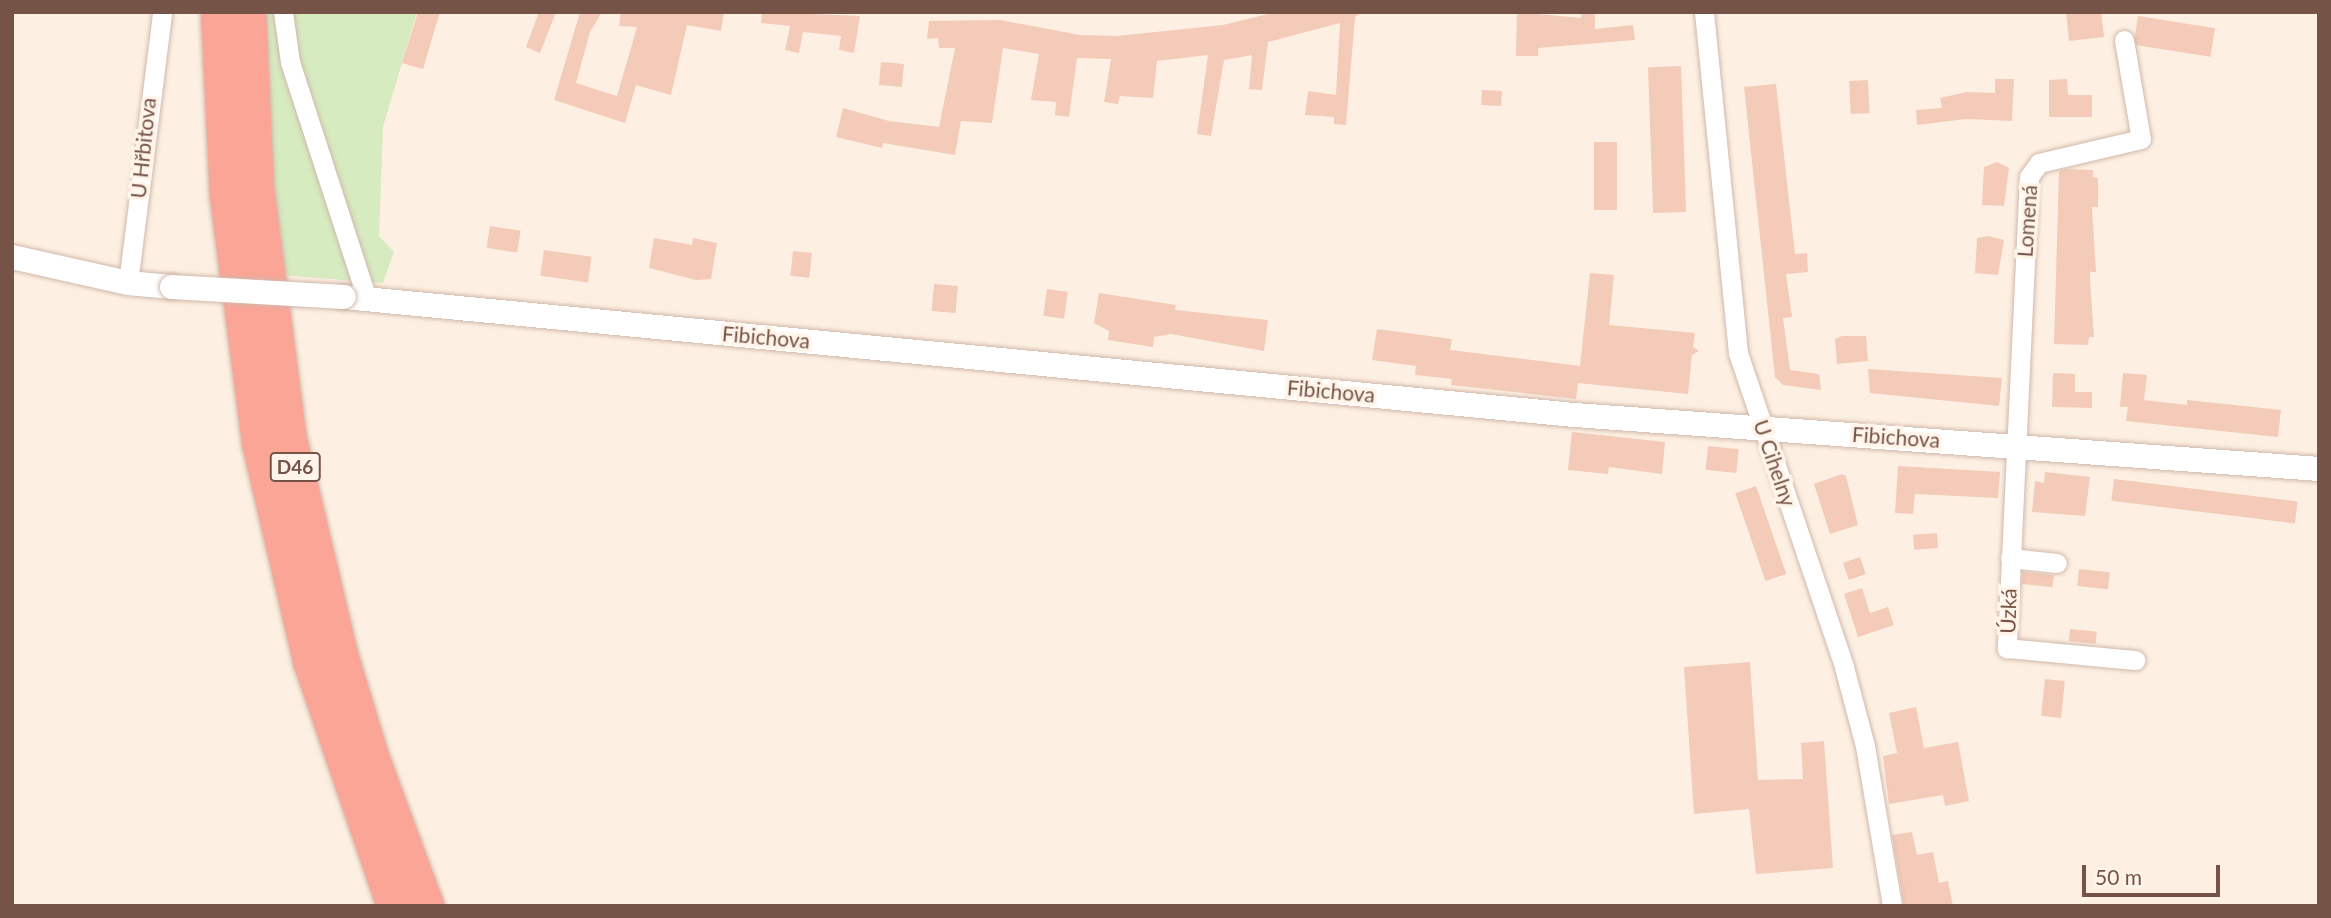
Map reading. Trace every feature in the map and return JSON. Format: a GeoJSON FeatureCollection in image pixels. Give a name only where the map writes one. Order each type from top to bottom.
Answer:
{"type":"FeatureCollection","features":[{"type":"Feature","properties":{"kind":"highway","name":"D46"},"geometry":{"type":"LineString","coordinates":[[218,12],[227,195],[259,442],[311,663],[394,906]]}},
{"type":"Feature","properties":{"kind":"highway","name":"D46"},"geometry":{"type":"LineString","coordinates":[[248,12],[256,187],[288,435],[340,655],[371,757],[426,906]]}},
{"type":"Feature","properties":{"kind":"street","name":"U Hřbitova"},"geometry":{"type":"LineString","coordinates":[[128,283],[162,12]]}},
{"type":"Feature","properties":{"kind":"street"},"geometry":{"type":"LineString","coordinates":[[283,12],[290,62],[355,298]]}},
{"type":"Feature","properties":{"kind":"street","name":"U Cihelny"},"geometry":{"type":"LineString","coordinates":[[1704,12],[1738,353],[1844,667],[1865,746],[1892,906]]}},
{"type":"Feature","properties":{"kind":"street","name":"Lomená"},"geometry":{"type":"LineString","coordinates":[[2014,444],[2029,177],[2039,163],[2141,139],[2124,40]]}},
{"type":"Feature","properties":{"kind":"street","name":"Fibichova"},"geometry":{"type":"LineString","coordinates":[[12,257],[128,283],[355,298],[1575,415],[2014,444],[2319,469]]}},
{"type":"Feature","properties":{"kind":"street","name":"Úzká"},"geometry":{"type":"LineString","coordinates":[[2014,444],[2007,648],[2135,660]]}},
{"type":"Feature","properties":{"kind":"street"},"geometry":{"type":"LineString","coordinates":[[2010,558],[2057,563]]}},
{"type":"Feature","properties":{"kind":"green space"},"geometry":{"type":"Polygon","coordinates":[[[264,12],[417,12],[383,127],[379,236],[394,252],[383,283],[279,275],[265,113],[264,12]]]}},
{"type":"Feature","properties":{"kind":"building"},"geometry":{"type":"Polygon","coordinates":[[[418,12],[440,12],[423,69],[402,63],[418,12]]]}},
{"type":"Feature","properties":{"kind":"building"},"geometry":{"type":"Polygon","coordinates":[[[539,12],[556,12],[540,53],[526,47],[539,12]]]}},
{"type":"Feature","properties":{"kind":"building"},"geometry":{"type":"Polygon","coordinates":[[[580,12],[602,12],[590,32],[576,83],[617,96],[637,27],[619,26],[621,12],[724,12],[721,31],[687,25],[671,95],[636,85],[625,123],[554,100],[580,12]]]}},
{"type":"Feature","properties":{"kind":"building"},"geometry":{"type":"Polygon","coordinates":[[[762,12],[860,16],[854,53],[839,50],[841,36],[803,32],[799,53],[785,50],[790,26],[761,23],[762,12]]]}},
{"type":"Feature","properties":{"kind":"building"},"geometry":{"type":"Polygon","coordinates":[[[1276,12],[1362,12],[1355,17],[1346,125],[1334,124],[1334,117],[1305,115],[1308,91],[1336,95],[1340,23],[1268,42],[1262,90],[1249,89],[1252,55],[1224,60],[1211,136],[1197,134],[1208,55],[1157,61],[1153,98],[1120,96],[1118,104],[1104,102],[1111,59],[1077,58],[1069,117],[1055,115],[1056,102],[1031,100],[1039,54],[1003,48],[992,123],[961,121],[955,155],[883,143],[882,148],[836,137],[843,108],[889,121],[939,127],[955,48],[939,48],[938,38],[927,39],[929,21],[1000,20],[1080,35],[1117,36],[1223,25],[1276,12]]]}},
{"type":"Feature","properties":{"kind":"building"},"geometry":{"type":"Polygon","coordinates":[[[1517,12],[1581,18],[1581,12],[1595,12],[1595,29],[1633,25],[1635,40],[1538,48],[1538,56],[1516,56],[1517,12]]]}},
{"type":"Feature","properties":{"kind":"building"},"geometry":{"type":"Polygon","coordinates":[[[2066,12],[2101,12],[2104,37],[2069,41],[2066,12]]]}},
{"type":"Feature","properties":{"kind":"building"},"geometry":{"type":"Polygon","coordinates":[[[2138,16],[2215,28],[2211,57],[2133,45],[2138,16]]]}},
{"type":"Feature","properties":{"kind":"building"},"geometry":{"type":"Polygon","coordinates":[[[881,62],[904,64],[902,87],[879,85],[881,62]]]}},
{"type":"Feature","properties":{"kind":"building"},"geometry":{"type":"Polygon","coordinates":[[[1681,66],[1686,212],[1653,213],[1648,67],[1681,66]]]}},
{"type":"Feature","properties":{"kind":"building"},"geometry":{"type":"Polygon","coordinates":[[[1995,79],[2014,79],[2012,121],[1966,119],[1917,125],[1916,110],[1942,108],[1940,98],[1967,92],[1995,93],[1995,79]]]}},
{"type":"Feature","properties":{"kind":"building"},"geometry":{"type":"Polygon","coordinates":[[[2067,79],[2068,95],[2092,95],[2092,117],[2049,117],[2049,80],[2067,79]]]}},
{"type":"Feature","properties":{"kind":"building"},"geometry":{"type":"Polygon","coordinates":[[[1868,80],[1870,113],[1851,114],[1849,81],[1868,80]]]}},
{"type":"Feature","properties":{"kind":"building"},"geometry":{"type":"Polygon","coordinates":[[[1776,84],[1795,254],[1807,253],[1808,272],[1786,274],[1792,317],[1783,318],[1790,370],[1819,374],[1821,390],[1783,385],[1775,377],[1744,87],[1776,84]]]}},
{"type":"Feature","properties":{"kind":"building"},"geometry":{"type":"Polygon","coordinates":[[[1482,90],[1502,91],[1501,106],[1481,105],[1482,90]]]}},
{"type":"Feature","properties":{"kind":"building"},"geometry":{"type":"Polygon","coordinates":[[[1594,142],[1617,142],[1617,210],[1594,210],[1594,142]]]}},
{"type":"Feature","properties":{"kind":"building"},"geometry":{"type":"Polygon","coordinates":[[[1997,162],[2009,168],[2004,206],[1982,205],[1984,167],[1997,162]]]}},
{"type":"Feature","properties":{"kind":"building"},"geometry":{"type":"Polygon","coordinates":[[[2093,170],[2093,177],[2098,178],[2098,207],[2092,207],[2096,272],[2090,272],[2094,337],[2089,337],[2088,345],[2054,344],[2059,171],[2093,170]]]}},
{"type":"Feature","properties":{"kind":"building"},"geometry":{"type":"Polygon","coordinates":[[[490,226],[521,231],[517,253],[487,248],[490,226]]]}},
{"type":"Feature","properties":{"kind":"building"},"geometry":{"type":"Polygon","coordinates":[[[1988,236],[2004,240],[1998,275],[1975,273],[1977,238],[1988,236]]]}},
{"type":"Feature","properties":{"kind":"building"},"geometry":{"type":"Polygon","coordinates":[[[654,238],[692,245],[693,238],[717,243],[711,279],[696,280],[649,268],[654,238]]]}},
{"type":"Feature","properties":{"kind":"building"},"geometry":{"type":"Polygon","coordinates":[[[544,250],[592,257],[588,282],[540,276],[544,250]]]}},
{"type":"Feature","properties":{"kind":"building"},"geometry":{"type":"Polygon","coordinates":[[[793,251],[812,253],[809,278],[790,276],[793,251]]]}},
{"type":"Feature","properties":{"kind":"building"},"geometry":{"type":"Polygon","coordinates":[[[1590,273],[1614,275],[1609,325],[1695,333],[1693,347],[1699,351],[1692,355],[1688,394],[1578,383],[1576,399],[1451,385],[1452,379],[1415,375],[1416,366],[1372,360],[1377,329],[1452,339],[1450,350],[1580,366],[1590,273]]]}},
{"type":"Feature","properties":{"kind":"building"},"geometry":{"type":"Polygon","coordinates":[[[934,284],[958,286],[956,313],[932,311],[934,284]]]}},
{"type":"Feature","properties":{"kind":"building"},"geometry":{"type":"Polygon","coordinates":[[[1047,289],[1068,292],[1064,319],[1043,316],[1047,289]]]}},
{"type":"Feature","properties":{"kind":"building"},"geometry":{"type":"Polygon","coordinates":[[[1099,293],[1176,305],[1175,310],[1268,320],[1264,351],[1171,334],[1154,337],[1153,347],[1108,340],[1109,331],[1094,323],[1099,293]]]}},
{"type":"Feature","properties":{"kind":"building"},"geometry":{"type":"Polygon","coordinates":[[[1842,336],[1866,336],[1868,361],[1837,364],[1835,339],[1842,336]]]}},
{"type":"Feature","properties":{"kind":"building"},"geometry":{"type":"Polygon","coordinates":[[[1868,369],[2002,378],[1999,406],[1870,393],[1868,369]]]}},
{"type":"Feature","properties":{"kind":"building"},"geometry":{"type":"Polygon","coordinates":[[[2053,373],[2075,374],[2075,392],[2092,392],[2092,408],[2052,407],[2053,373]]]}},
{"type":"Feature","properties":{"kind":"building"},"geometry":{"type":"Polygon","coordinates":[[[2123,373],[2147,375],[2144,400],[2187,405],[2187,400],[2281,410],[2278,437],[2126,421],[2128,407],[2120,407],[2123,373]]]}},
{"type":"Feature","properties":{"kind":"building"},"geometry":{"type":"Polygon","coordinates":[[[1572,432],[1665,442],[1662,474],[1609,467],[1608,474],[1568,470],[1572,432]]]}},
{"type":"Feature","properties":{"kind":"building"},"geometry":{"type":"Polygon","coordinates":[[[1708,446],[1739,449],[1736,473],[1705,470],[1708,446]]]}},
{"type":"Feature","properties":{"kind":"building"},"geometry":{"type":"Polygon","coordinates":[[[1898,466],[2000,472],[1998,498],[1915,494],[1913,514],[1895,513],[1898,466]]]}},
{"type":"Feature","properties":{"kind":"building"},"geometry":{"type":"Polygon","coordinates":[[[2045,472],[2090,477],[2085,516],[2032,512],[2035,481],[2044,483],[2045,472]]]}},
{"type":"Feature","properties":{"kind":"building"},"geometry":{"type":"Polygon","coordinates":[[[1842,474],[1846,476],[1858,525],[1830,534],[1814,484],[1842,474]]]}},
{"type":"Feature","properties":{"kind":"building"},"geometry":{"type":"Polygon","coordinates":[[[2114,479],[2298,502],[2295,523],[2111,501],[2114,479]]]}},
{"type":"Feature","properties":{"kind":"building"},"geometry":{"type":"Polygon","coordinates":[[[1756,486],[1786,574],[1765,581],[1735,493],[1756,486]]]}},
{"type":"Feature","properties":{"kind":"building"},"geometry":{"type":"Polygon","coordinates":[[[1937,533],[1938,548],[1914,550],[1913,535],[1937,533]]]}},
{"type":"Feature","properties":{"kind":"building"},"geometry":{"type":"Polygon","coordinates":[[[1860,557],[1866,574],[1849,580],[1843,563],[1860,557]]]}},
{"type":"Feature","properties":{"kind":"building"},"geometry":{"type":"Polygon","coordinates":[[[2079,569],[2110,572],[2108,589],[2077,586],[2079,569]]]}},
{"type":"Feature","properties":{"kind":"building"},"geometry":{"type":"Polygon","coordinates":[[[2023,572],[2054,575],[2053,587],[2022,584],[2023,572]]]}},
{"type":"Feature","properties":{"kind":"building"},"geometry":{"type":"Polygon","coordinates":[[[1862,588],[1870,613],[1888,607],[1894,625],[1858,637],[1844,594],[1862,588]]]}},
{"type":"Feature","properties":{"kind":"building"},"geometry":{"type":"Polygon","coordinates":[[[2070,629],[2097,632],[2096,644],[2069,641],[2070,629]]]}},
{"type":"Feature","properties":{"kind":"building"},"geometry":{"type":"Polygon","coordinates":[[[1750,662],[1758,780],[1803,779],[1801,743],[1824,741],[1833,868],[1756,874],[1749,809],[1694,814],[1684,667],[1750,662]]]}},
{"type":"Feature","properties":{"kind":"building"},"geometry":{"type":"Polygon","coordinates":[[[2045,679],[2065,681],[2061,718],[2041,716],[2045,679]]]}},
{"type":"Feature","properties":{"kind":"building"},"geometry":{"type":"Polygon","coordinates":[[[1916,707],[1924,748],[1958,742],[1969,801],[1945,806],[1943,795],[1889,804],[1883,756],[1897,753],[1889,713],[1916,707]]]}},
{"type":"Feature","properties":{"kind":"building"},"geometry":{"type":"Polygon","coordinates":[[[1912,832],[1917,855],[1933,852],[1939,883],[1948,881],[1953,906],[1904,906],[1892,835],[1912,832]]]}}]}
